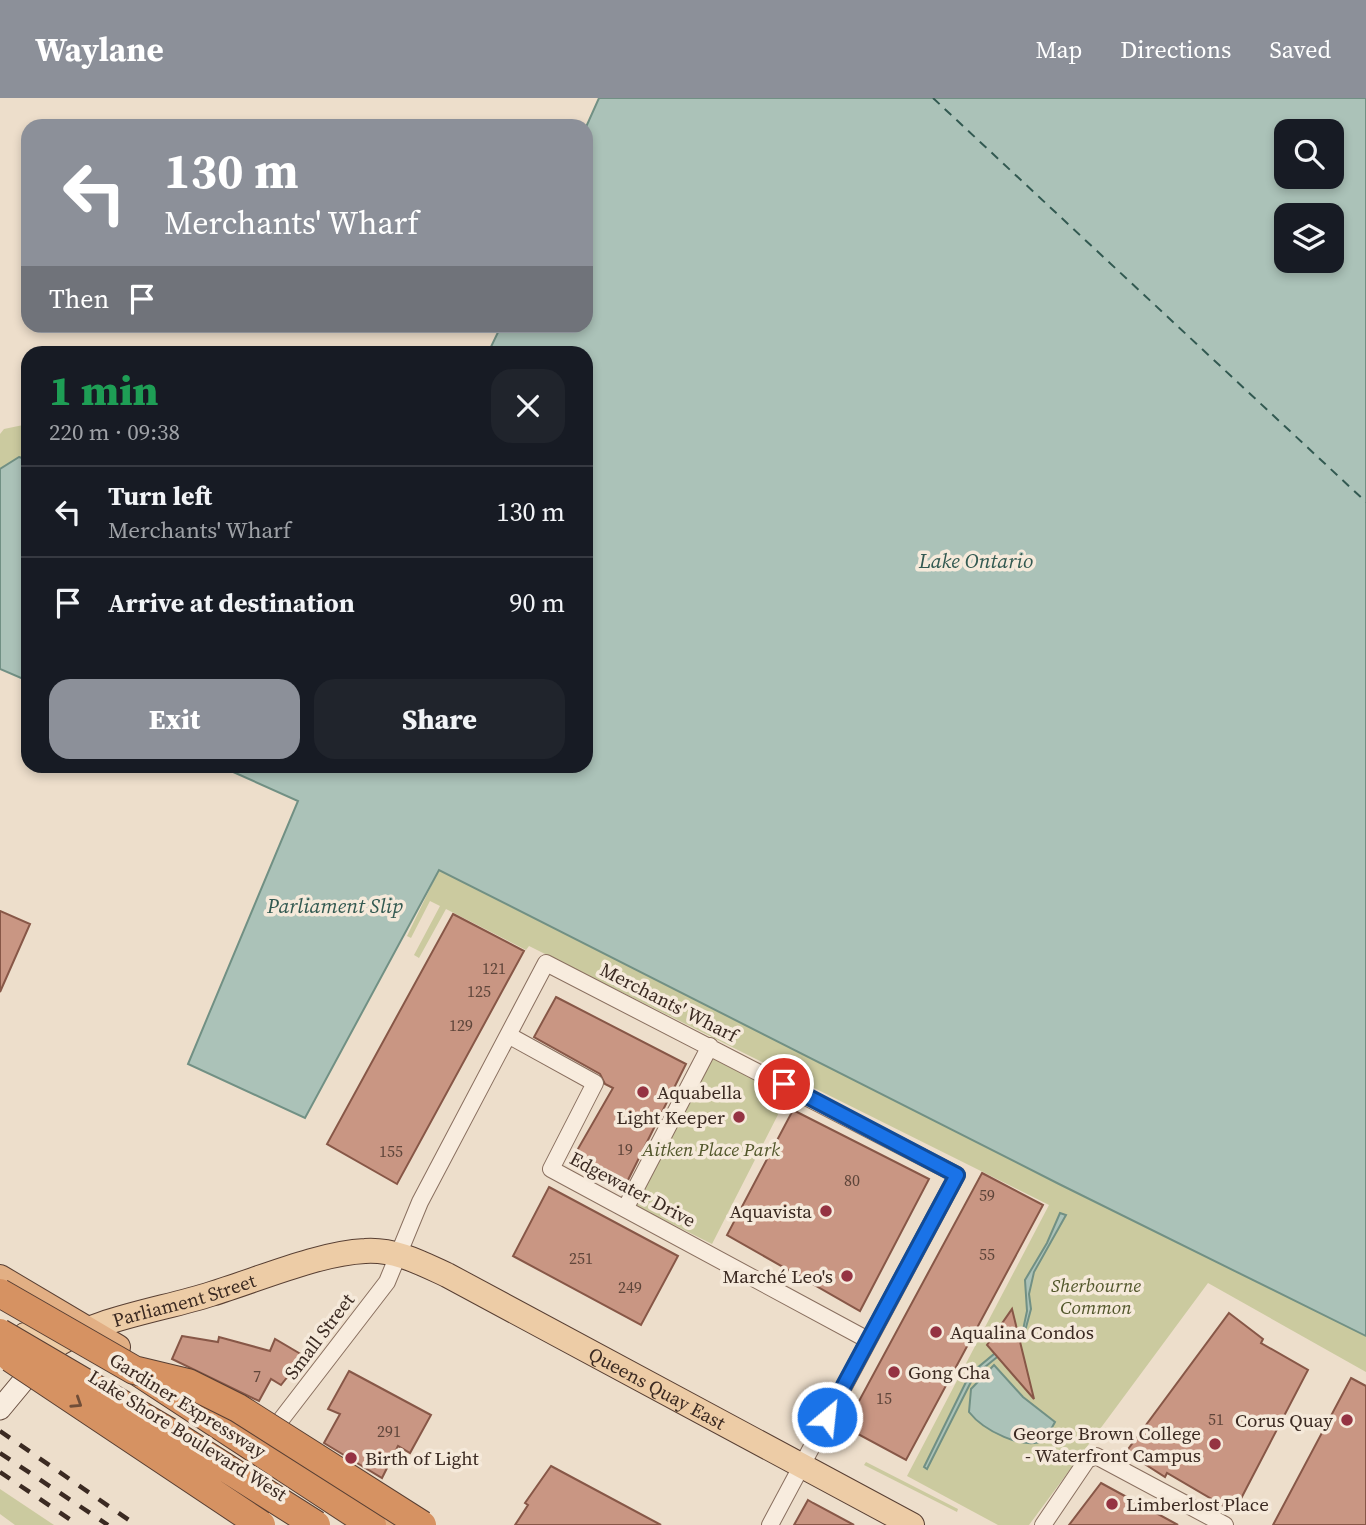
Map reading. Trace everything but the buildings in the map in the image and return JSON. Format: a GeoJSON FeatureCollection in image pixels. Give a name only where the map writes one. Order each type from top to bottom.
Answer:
{"type":"FeatureCollection","features":[{"type":"Feature","properties":{"kind":"highway","name":"Lake Shore Boulevard West"},"geometry":{"type":"LineString","coordinates":[[0,1277],[90,1328],[267,1439],[396,1525]]}},
{"type":"Feature","properties":{"kind":"highway","name":"Gardiner Expressway"},"geometry":{"type":"LineString","coordinates":[[0,1293],[134,1370],[372,1525]]}},
{"type":"Feature","properties":{"kind":"highway","name":"Gardiner Expressway"},"geometry":{"type":"LineString","coordinates":[[0,1333],[174,1435],[316,1525]]}},
{"type":"Feature","properties":{"kind":"highway","name":"Lake Shore Boulevard West"},"geometry":{"type":"LineString","coordinates":[[50,1350],[279,1489],[322,1525]]}},
{"type":"Feature","properties":{"kind":"highway"},"geometry":{"type":"LineString","coordinates":[[0,1351],[261,1525]]}},
{"type":"Feature","properties":{"kind":"highway"},"geometry":{"type":"LineString","coordinates":[[134,1370],[188,1383],[238,1408],[422,1525]]}},
{"type":"Feature","properties":{"kind":"main road","name":"Parliament Street"},"geometry":{"type":"LineString","coordinates":[[0,1409],[50,1350],[66,1338],[90,1328],[159,1310],[336,1254],[367,1250],[399,1255]]}},
{"type":"Feature","properties":{"kind":"main road","name":"Queens Quay East"},"geometry":{"type":"LineString","coordinates":[[399,1255],[447,1275],[912,1525]]}},
{"type":"Feature","properties":{"kind":"main road"},"geometry":{"type":"LineString","coordinates":[[0,1320],[50,1350]]}},
{"type":"Feature","properties":{"kind":"street","name":"Merchants' Wharf"},"geometry":{"type":"LineString","coordinates":[[399,1255],[420,1202],[546,963],[957,1175],[770,1525]]}},
{"type":"Feature","properties":{"kind":"street","name":"Edgewater Drive"},"geometry":{"type":"LineString","coordinates":[[508,1035],[596,1083],[551,1168],[868,1340]]}},
{"type":"Feature","properties":{"kind":"street"},"geometry":{"type":"LineString","coordinates":[[625,1209],[710,1046]]}},
{"type":"Feature","properties":{"kind":"street","name":"Small Street"},"geometry":{"type":"LineString","coordinates":[[267,1439],[387,1282],[399,1255]]}},
{"type":"Feature","properties":{"kind":"street"},"geometry":{"type":"LineString","coordinates":[[1043,1525],[1087,1460],[1096,1456],[1225,1525]]}},
{"type":"Feature","properties":{"kind":"green space"},"geometry":{"type":"Polygon","coordinates":[[[21,425],[21,458],[0,469],[0,434],[4,429],[21,425]]]}},
{"type":"Feature","properties":{"kind":"green space","name":"Sherbourne Common"},"geometry":{"type":"Polygon","coordinates":[[[439,870],[1366,1336],[1366,1372],[1208,1283],[1029,1525],[998,1525],[907,1476],[1049,1205],[529,946],[526,950],[446,909],[419,958],[414,955],[440,906],[430,901],[411,938],[407,936],[439,870]]]}},
{"type":"Feature","properties":{"kind":"green space","name":"Aitken Place Park"},"geometry":{"type":"Polygon","coordinates":[[[710,1054],[788,1095],[712,1244],[634,1205],[710,1054]]]}},
{"type":"Feature","properties":{"kind":"green space"},"geometry":{"type":"Polygon","coordinates":[[[866,1462],[958,1509],[957,1512],[864,1465],[866,1462]]]}},
{"type":"Feature","properties":{"kind":"green space"},"geometry":{"type":"Polygon","coordinates":[[[0,1489],[54,1525],[15,1525],[0,1514],[0,1489]]]}},
{"type":"Feature","properties":{"kind":"water","name":"Lake Ontario"},"geometry":{"type":"Polygon","coordinates":[[[599,98],[1366,98],[1366,1336],[439,870],[305,1118],[188,1064],[298,801],[235,773],[593,773],[593,346],[491,346],[498,333],[593,333],[593,119],[590,119],[599,98]]]}},
{"type":"Feature","properties":{"kind":"water"},"geometry":{"type":"Polygon","coordinates":[[[21,458],[21,678],[0,669],[0,469],[21,458]]]}},
{"type":"Feature","properties":{"kind":"water"},"geometry":{"type":"Polygon","coordinates":[[[1060,1213],[1066,1215],[1034,1272],[1029,1294],[1031,1309],[1024,1335],[974,1376],[927,1469],[924,1467],[970,1374],[1023,1330],[1027,1311],[1025,1280],[1047,1243],[1060,1213]]]}},
{"type":"Feature","properties":{"kind":"water"},"geometry":{"type":"Polygon","coordinates":[[[994,1365],[1023,1397],[1055,1422],[1045,1440],[1026,1443],[1004,1437],[984,1426],[969,1412],[971,1389],[994,1365]]]}},
{"type":"Feature","properties":{"kind":"ferry route"},"geometry":{"type":"LineString","coordinates":[[933,98],[1366,502]]}},
{"type":"Feature","properties":{"kind":"railway"},"geometry":{"type":"LineString","coordinates":[[0,1431],[136,1525]]}},
{"type":"Feature","properties":{"kind":"railway"},"geometry":{"type":"LineString","coordinates":[[0,1453],[108,1525]]}},
{"type":"Feature","properties":{"kind":"railway"},"geometry":{"type":"LineString","coordinates":[[0,1472],[78,1525]]}},
{"type":"Feature","properties":{"kind":"place","name":"Aquabella"},"geometry":{"type":"Point","coordinates":[643,1092]}},
{"type":"Feature","properties":{"kind":"place","name":"Light Keeper"},"geometry":{"type":"Point","coordinates":[739,1117]}},
{"type":"Feature","properties":{"kind":"place","name":"Aquavista"},"geometry":{"type":"Point","coordinates":[826,1211]}},
{"type":"Feature","properties":{"kind":"place","name":"Marché Leo's"},"geometry":{"type":"Point","coordinates":[847,1276]}},
{"type":"Feature","properties":{"kind":"place","name":"Aqualina Condos"},"geometry":{"type":"Point","coordinates":[936,1332]}},
{"type":"Feature","properties":{"kind":"place","name":"Gong Cha"},"geometry":{"type":"Point","coordinates":[894,1372]}},
{"type":"Feature","properties":{"kind":"place","name":"Corus Quay"},"geometry":{"type":"Point","coordinates":[1347,1420]}},
{"type":"Feature","properties":{"kind":"place","name":"George Brown College - Waterfront Campus"},"geometry":{"type":"Point","coordinates":[1215,1444]}},
{"type":"Feature","properties":{"kind":"place","name":"Birth of Light"},"geometry":{"type":"Point","coordinates":[351,1458]}},
{"type":"Feature","properties":{"kind":"place","name":"Limberlost Place"},"geometry":{"type":"Point","coordinates":[1112,1504]}},
{"type":"Feature","properties":{"kind":"route"},"geometry":{"type":"LineString","coordinates":[[784,1084],[957,1175],[827,1417]]}},
{"type":"Feature","properties":{"kind":"water label","name":"Parliament Slip"},"geometry":{"type":"Point","coordinates":[335,905]}}]}
